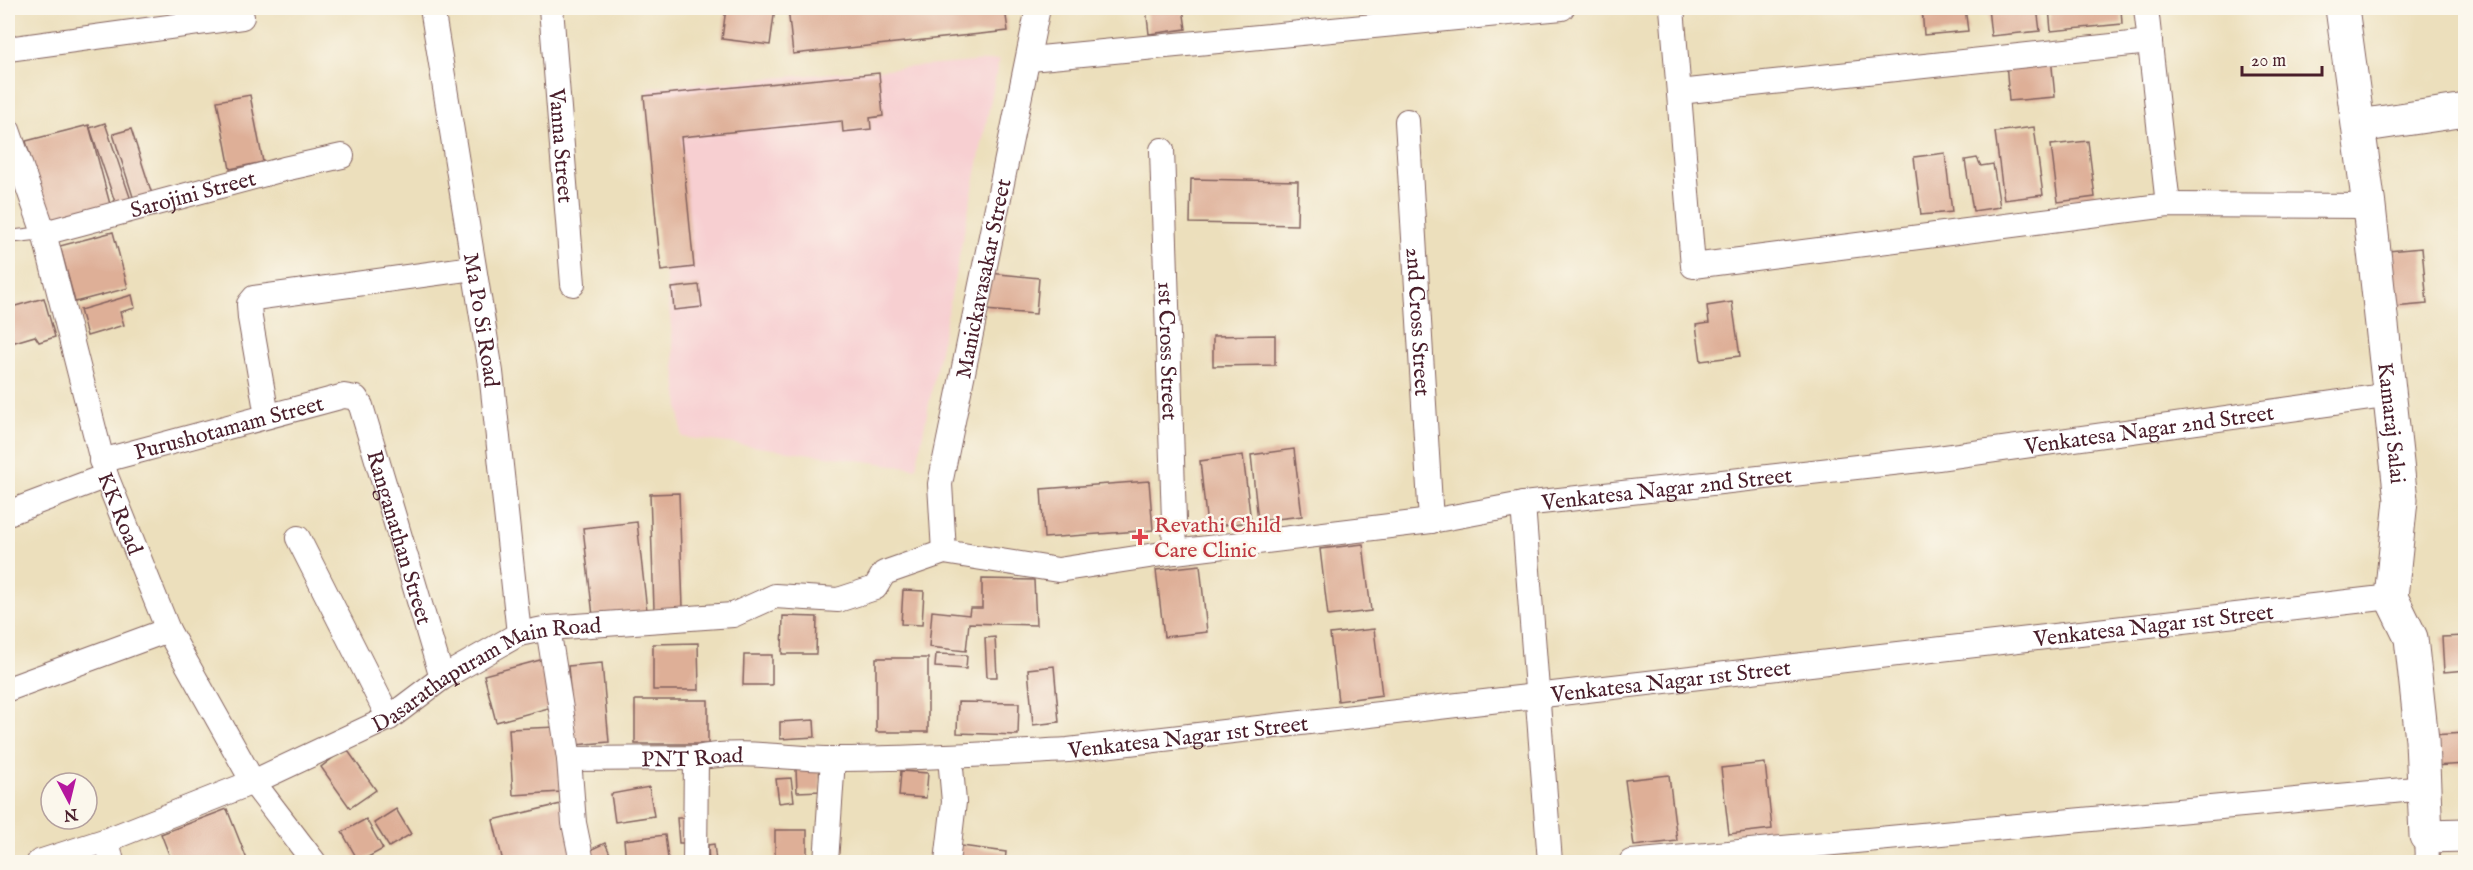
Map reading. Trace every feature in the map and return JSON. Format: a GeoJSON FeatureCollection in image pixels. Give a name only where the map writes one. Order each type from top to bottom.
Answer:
{"type":"FeatureCollection","features":[{"type":"Feature","properties":{"kind":"street","name":"Ma Po Si Road"},"geometry":{"type":"LineString","coordinates":[[432,8],[491,372],[519,634]]}},
{"type":"Feature","properties":{"kind":"street","name":"Vanna Street"},"geometry":{"type":"LineString","coordinates":[[551,8],[573,284]]}},
{"type":"Feature","properties":{"kind":"street","name":"Manickavasakar Street"},"geometry":{"type":"LineString","coordinates":[[944,552],[940,484],[1038,8]]}},
{"type":"Feature","properties":{"kind":"street"},"geometry":{"type":"LineString","coordinates":[[1029,59],[1562,8]]}},
{"type":"Feature","properties":{"kind":"street"},"geometry":{"type":"LineString","coordinates":[[1672,8],[1693,266],[2168,205],[2369,206]]}},
{"type":"Feature","properties":{"kind":"street"},"geometry":{"type":"LineString","coordinates":[[2146,8],[2168,205]]}},
{"type":"Feature","properties":{"kind":"street","name":"Kamaraj Salai"},"geometry":{"type":"LineString","coordinates":[[2343,8],[2369,206],[2401,500],[2391,597]]}},
{"type":"Feature","properties":{"kind":"street"},"geometry":{"type":"LineString","coordinates":[[8,49],[242,17]]}},
{"type":"Feature","properties":{"kind":"street"},"geometry":{"type":"LineString","coordinates":[[1679,92],[2150,42]]}},
{"type":"Feature","properties":{"kind":"street"},"geometry":{"type":"LineString","coordinates":[[2359,126],[2466,110]]}},
{"type":"Feature","properties":{"kind":"street","name":"2nd Cross Street"},"geometry":{"type":"LineString","coordinates":[[1407,122],[1431,521]]}},
{"type":"Feature","properties":{"kind":"street","name":"KK Road"},"geometry":{"type":"LineString","coordinates":[[8,130],[44,233],[104,469],[168,630],[253,782],[314,862]]}},
{"type":"Feature","properties":{"kind":"street","name":"1st Cross Street"},"geometry":{"type":"LineString","coordinates":[[1162,150],[1175,552]]}},
{"type":"Feature","properties":{"kind":"street","name":"Sarojini Street"},"geometry":{"type":"LineString","coordinates":[[44,233],[284,169],[342,156]]}},
{"type":"Feature","properties":{"kind":"street"},"geometry":{"type":"LineString","coordinates":[[267,416],[250,318],[249,304],[254,298],[473,268]]}},
{"type":"Feature","properties":{"kind":"street","name":"Venkatesa Nagar 2nd Street"},"geometry":{"type":"LineString","coordinates":[[944,552],[1058,570],[1175,552],[1431,521],[1523,504],[1938,458],[2391,395]]}},
{"type":"Feature","properties":{"kind":"street","name":"Purushotamam Street"},"geometry":{"type":"LineString","coordinates":[[8,513],[104,469],[267,416],[344,396],[356,398]]}},
{"type":"Feature","properties":{"kind":"street","name":"Ranganathan Street"},"geometry":{"type":"LineString","coordinates":[[356,398],[365,417],[442,678]]}},
{"type":"Feature","properties":{"kind":"street"},"geometry":{"type":"LineString","coordinates":[[1523,504],[1550,862]]}},
{"type":"Feature","properties":{"kind":"street"},"geometry":{"type":"LineString","coordinates":[[298,538],[389,718]]}},
{"type":"Feature","properties":{"kind":"street","name":"Dasarathapuram Main Road"},"geometry":{"type":"LineString","coordinates":[[39,862],[109,851],[389,718],[442,678],[519,634],[548,628],[733,615],[774,596],[838,600],[875,588],[884,573],[944,552]]}},
{"type":"Feature","properties":{"kind":"street"},"geometry":{"type":"LineString","coordinates":[[2391,597],[2411,638],[2422,740],[2427,849],[2466,835]]}},
{"type":"Feature","properties":{"kind":"street","name":"Venkatesa Nagar 1st Street"},"geometry":{"type":"LineString","coordinates":[[950,757],[1068,750],[2391,597]]}},
{"type":"Feature","properties":{"kind":"street"},"geometry":{"type":"LineString","coordinates":[[548,628],[568,759],[574,823],[582,862]]}},
{"type":"Feature","properties":{"kind":"street"},"geometry":{"type":"LineString","coordinates":[[8,689],[168,630]]}},
{"type":"Feature","properties":{"kind":"street","name":"PNT Road"},"geometry":{"type":"LineString","coordinates":[[568,759],[696,758],[717,754],[833,759],[950,757]]}},
{"type":"Feature","properties":{"kind":"street"},"geometry":{"type":"LineString","coordinates":[[947,862],[954,802],[950,757]]}},
{"type":"Feature","properties":{"kind":"street"},"geometry":{"type":"LineString","coordinates":[[695,862],[696,758]]}},
{"type":"Feature","properties":{"kind":"street"},"geometry":{"type":"LineString","coordinates":[[826,862],[833,759]]}},
{"type":"Feature","properties":{"kind":"street"},"geometry":{"type":"LineString","coordinates":[[1631,862],[2425,788]]}},
{"type":"Feature","properties":{"kind":"lane"},"geometry":{"type":"LineString","coordinates":[[8,237],[44,233]]}},
{"type":"Feature","properties":{"kind":"shaded area"},"geometry":{"type":"Polygon","coordinates":[[[999,60],[916,468],[682,437],[647,88],[999,60]]]}},
{"type":"Feature","properties":{"kind":"building"},"geometry":{"type":"Polygon","coordinates":[[[726,8],[775,8],[770,45],[722,39],[726,8]]]}},
{"type":"Feature","properties":{"kind":"building"},"geometry":{"type":"Polygon","coordinates":[[[788,8],[1005,8],[1008,31],[793,54],[788,8]]]}},
{"type":"Feature","properties":{"kind":"building"},"geometry":{"type":"Polygon","coordinates":[[[1146,8],[1183,8],[1186,29],[1149,34],[1146,8]]]}},
{"type":"Feature","properties":{"kind":"building"},"geometry":{"type":"Polygon","coordinates":[[[1922,8],[1965,8],[1968,31],[1924,35],[1922,8]]]}},
{"type":"Feature","properties":{"kind":"building"},"geometry":{"type":"Polygon","coordinates":[[[1988,8],[2037,8],[2040,31],[1991,36],[1988,8]]]}},
{"type":"Feature","properties":{"kind":"building"},"geometry":{"type":"Polygon","coordinates":[[[2049,8],[2121,8],[2122,24],[2051,31],[2049,8]]]}},
{"type":"Feature","properties":{"kind":"building"},"geometry":{"type":"Polygon","coordinates":[[[2051,57],[2055,97],[2009,101],[2006,61],[2051,57]]]}},
{"type":"Feature","properties":{"kind":"building"},"geometry":{"type":"Polygon","coordinates":[[[879,73],[883,116],[870,118],[871,129],[843,132],[842,121],[681,137],[694,267],[661,271],[644,96],[879,73]]]}},
{"type":"Feature","properties":{"kind":"building"},"geometry":{"type":"Polygon","coordinates":[[[250,95],[263,162],[230,169],[217,101],[250,95]]]}},
{"type":"Feature","properties":{"kind":"building"},"geometry":{"type":"Polygon","coordinates":[[[105,123],[132,203],[117,208],[90,128],[105,123]]]}},
{"type":"Feature","properties":{"kind":"building"},"geometry":{"type":"Polygon","coordinates":[[[89,125],[111,208],[49,225],[26,141],[89,125]]]}},
{"type":"Feature","properties":{"kind":"building"},"geometry":{"type":"Polygon","coordinates":[[[2034,127],[2043,195],[2004,200],[1995,132],[2034,127]]]}},
{"type":"Feature","properties":{"kind":"building"},"geometry":{"type":"Polygon","coordinates":[[[131,129],[153,197],[135,203],[113,134],[131,129]]]}},
{"type":"Feature","properties":{"kind":"building"},"geometry":{"type":"Polygon","coordinates":[[[2088,141],[2095,197],[2058,202],[2051,145],[2088,141]]]}},
{"type":"Feature","properties":{"kind":"building"},"geometry":{"type":"Polygon","coordinates":[[[1945,153],[1952,212],[1921,215],[1914,157],[1945,153]]]}},
{"type":"Feature","properties":{"kind":"building"},"geometry":{"type":"Polygon","coordinates":[[[1977,158],[1981,166],[1993,164],[2000,207],[1973,211],[1965,160],[1977,158]]]}},
{"type":"Feature","properties":{"kind":"building"},"geometry":{"type":"Polygon","coordinates":[[[1191,179],[1298,181],[1297,225],[1190,223],[1191,179]]]}},
{"type":"Feature","properties":{"kind":"building"},"geometry":{"type":"Polygon","coordinates":[[[113,232],[128,288],[75,302],[60,246],[113,232]]]}},
{"type":"Feature","properties":{"kind":"building"},"geometry":{"type":"Polygon","coordinates":[[[2422,248],[2427,304],[2382,308],[2376,252],[2422,248]]]}},
{"type":"Feature","properties":{"kind":"building"},"geometry":{"type":"Polygon","coordinates":[[[989,273],[1039,278],[1036,314],[985,310],[989,273]]]}},
{"type":"Feature","properties":{"kind":"building"},"geometry":{"type":"Polygon","coordinates":[[[699,285],[702,307],[674,310],[672,288],[699,285]]]}},
{"type":"Feature","properties":{"kind":"building"},"geometry":{"type":"Polygon","coordinates":[[[132,295],[135,308],[120,312],[124,325],[87,336],[80,310],[132,295]]]}},
{"type":"Feature","properties":{"kind":"building"},"geometry":{"type":"Polygon","coordinates":[[[44,298],[55,337],[39,342],[35,336],[8,344],[8,308],[44,298]]]}},
{"type":"Feature","properties":{"kind":"building"},"geometry":{"type":"Polygon","coordinates":[[[1732,302],[1740,356],[1701,361],[1696,325],[1709,323],[1707,306],[1732,302]]]}},
{"type":"Feature","properties":{"kind":"building"},"geometry":{"type":"Polygon","coordinates":[[[1275,335],[1275,365],[1213,366],[1213,336],[1275,335]]]}},
{"type":"Feature","properties":{"kind":"building"},"geometry":{"type":"Polygon","coordinates":[[[1294,449],[1302,516],[1258,521],[1251,455],[1294,449]]]}},
{"type":"Feature","properties":{"kind":"building"},"geometry":{"type":"Polygon","coordinates":[[[1243,455],[1251,522],[1207,527],[1200,461],[1243,455]]]}},
{"type":"Feature","properties":{"kind":"building"},"geometry":{"type":"Polygon","coordinates":[[[1149,481],[1153,530],[1044,538],[1041,489],[1149,481]]]}},
{"type":"Feature","properties":{"kind":"building"},"geometry":{"type":"Polygon","coordinates":[[[679,493],[683,608],[654,609],[650,494],[679,493]]]}},
{"type":"Feature","properties":{"kind":"building"},"geometry":{"type":"Polygon","coordinates":[[[637,522],[647,611],[593,616],[583,528],[637,522]]]}},
{"type":"Feature","properties":{"kind":"building"},"geometry":{"type":"Polygon","coordinates":[[[1363,544],[1371,611],[1328,616],[1320,549],[1363,544]]]}},
{"type":"Feature","properties":{"kind":"building"},"geometry":{"type":"Polygon","coordinates":[[[1200,565],[1207,632],[1164,637],[1156,570],[1200,565]]]}},
{"type":"Feature","properties":{"kind":"building"},"geometry":{"type":"Polygon","coordinates":[[[982,579],[1034,580],[1036,625],[969,623],[966,651],[929,647],[932,611],[969,615],[970,608],[982,608],[982,579]]]}},
{"type":"Feature","properties":{"kind":"building"},"geometry":{"type":"Polygon","coordinates":[[[903,590],[924,591],[922,625],[901,624],[903,590]]]}},
{"type":"Feature","properties":{"kind":"building"},"geometry":{"type":"Polygon","coordinates":[[[783,616],[817,617],[816,654],[782,654],[783,616]]]}},
{"type":"Feature","properties":{"kind":"building"},"geometry":{"type":"Polygon","coordinates":[[[1374,629],[1382,695],[1338,701],[1330,634],[1374,629]]]}},
{"type":"Feature","properties":{"kind":"building"},"geometry":{"type":"Polygon","coordinates":[[[2466,636],[2466,670],[2444,672],[2442,637],[2466,636]]]}},
{"type":"Feature","properties":{"kind":"building"},"geometry":{"type":"Polygon","coordinates":[[[995,637],[997,677],[987,677],[985,638],[995,637]]]}},
{"type":"Feature","properties":{"kind":"building"},"geometry":{"type":"Polygon","coordinates":[[[698,643],[699,690],[653,690],[653,644],[698,643]]]}},
{"type":"Feature","properties":{"kind":"building"},"geometry":{"type":"Polygon","coordinates":[[[936,654],[967,655],[966,669],[935,667],[936,654]]]}},
{"type":"Feature","properties":{"kind":"building"},"geometry":{"type":"Polygon","coordinates":[[[744,655],[772,655],[772,685],[743,685],[744,655]]]}},
{"type":"Feature","properties":{"kind":"building"},"geometry":{"type":"Polygon","coordinates":[[[876,658],[928,658],[928,732],[876,732],[876,658]]]}},
{"type":"Feature","properties":{"kind":"building"},"geometry":{"type":"Polygon","coordinates":[[[544,659],[556,706],[496,722],[484,675],[544,659]]]}},
{"type":"Feature","properties":{"kind":"building"},"geometry":{"type":"Polygon","coordinates":[[[602,663],[609,742],[575,745],[568,666],[602,663]]]}},
{"type":"Feature","properties":{"kind":"building"},"geometry":{"type":"Polygon","coordinates":[[[1054,666],[1059,722],[1033,725],[1028,669],[1054,666]]]}},
{"type":"Feature","properties":{"kind":"building"},"geometry":{"type":"Polygon","coordinates":[[[635,700],[708,700],[708,744],[635,744],[635,700]]]}},
{"type":"Feature","properties":{"kind":"building"},"geometry":{"type":"Polygon","coordinates":[[[958,702],[1019,703],[1018,735],[957,733],[958,702]]]}},
{"type":"Feature","properties":{"kind":"building"},"geometry":{"type":"Polygon","coordinates":[[[814,720],[815,737],[780,739],[780,722],[814,720]]]}},
{"type":"Feature","properties":{"kind":"building"},"geometry":{"type":"Polygon","coordinates":[[[557,727],[561,792],[513,795],[509,729],[557,727]]]}},
{"type":"Feature","properties":{"kind":"building"},"geometry":{"type":"Polygon","coordinates":[[[2466,733],[2466,764],[2433,766],[2431,735],[2466,733]]]}},
{"type":"Feature","properties":{"kind":"building"},"geometry":{"type":"Polygon","coordinates":[[[346,748],[376,790],[350,808],[321,767],[346,748]]]}},
{"type":"Feature","properties":{"kind":"building"},"geometry":{"type":"Polygon","coordinates":[[[1765,763],[1772,829],[1729,834],[1721,768],[1765,763]]]}},
{"type":"Feature","properties":{"kind":"building"},"geometry":{"type":"Polygon","coordinates":[[[819,768],[821,791],[797,792],[796,769],[819,768]]]}},
{"type":"Feature","properties":{"kind":"building"},"geometry":{"type":"Polygon","coordinates":[[[901,771],[928,773],[926,798],[899,796],[901,771]]]}},
{"type":"Feature","properties":{"kind":"building"},"geometry":{"type":"Polygon","coordinates":[[[1669,775],[1677,841],[1634,846],[1625,780],[1669,775]]]}},
{"type":"Feature","properties":{"kind":"building"},"geometry":{"type":"Polygon","coordinates":[[[791,778],[794,801],[779,803],[776,779],[791,778]]]}},
{"type":"Feature","properties":{"kind":"building"},"geometry":{"type":"Polygon","coordinates":[[[649,787],[654,816],[615,822],[611,794],[649,787]]]}},
{"type":"Feature","properties":{"kind":"building"},"geometry":{"type":"Polygon","coordinates":[[[561,804],[574,859],[560,862],[503,862],[493,820],[561,804]]]}},
{"type":"Feature","properties":{"kind":"building"},"geometry":{"type":"Polygon","coordinates":[[[227,809],[248,862],[172,862],[161,834],[227,809]]]}},
{"type":"Feature","properties":{"kind":"building"},"geometry":{"type":"Polygon","coordinates":[[[396,809],[411,834],[389,847],[374,823],[396,809]]]}},
{"type":"Feature","properties":{"kind":"building"},"geometry":{"type":"Polygon","coordinates":[[[677,818],[688,818],[689,843],[679,843],[677,818]]]}},
{"type":"Feature","properties":{"kind":"building"},"geometry":{"type":"Polygon","coordinates":[[[366,819],[383,849],[359,862],[342,832],[366,819]]]}},
{"type":"Feature","properties":{"kind":"building"},"geometry":{"type":"Polygon","coordinates":[[[775,830],[807,830],[807,862],[775,862],[775,830]]]}},
{"type":"Feature","properties":{"kind":"building"},"geometry":{"type":"Polygon","coordinates":[[[665,835],[668,859],[659,860],[671,860],[671,862],[626,862],[624,840],[665,835]]]}},
{"type":"Feature","properties":{"kind":"building"},"geometry":{"type":"Polygon","coordinates":[[[605,843],[612,858],[596,862],[590,850],[605,843]]]}},
{"type":"Feature","properties":{"kind":"building"},"geometry":{"type":"Polygon","coordinates":[[[714,844],[716,862],[709,862],[708,845],[714,844]]]}},
{"type":"Feature","properties":{"kind":"building"},"geometry":{"type":"Polygon","coordinates":[[[954,845],[1006,852],[1005,862],[952,862],[954,845]]]}},
{"type":"Feature","properties":{"kind":"building"},"geometry":{"type":"Polygon","coordinates":[[[2405,858],[2406,862],[2370,862],[2370,861],[2405,858]]]}},
{"type":"Feature","properties":{"kind":"place","name":"Revathi Child Care Clinic"},"geometry":{"type":"Point","coordinates":[1140,537]}}]}
